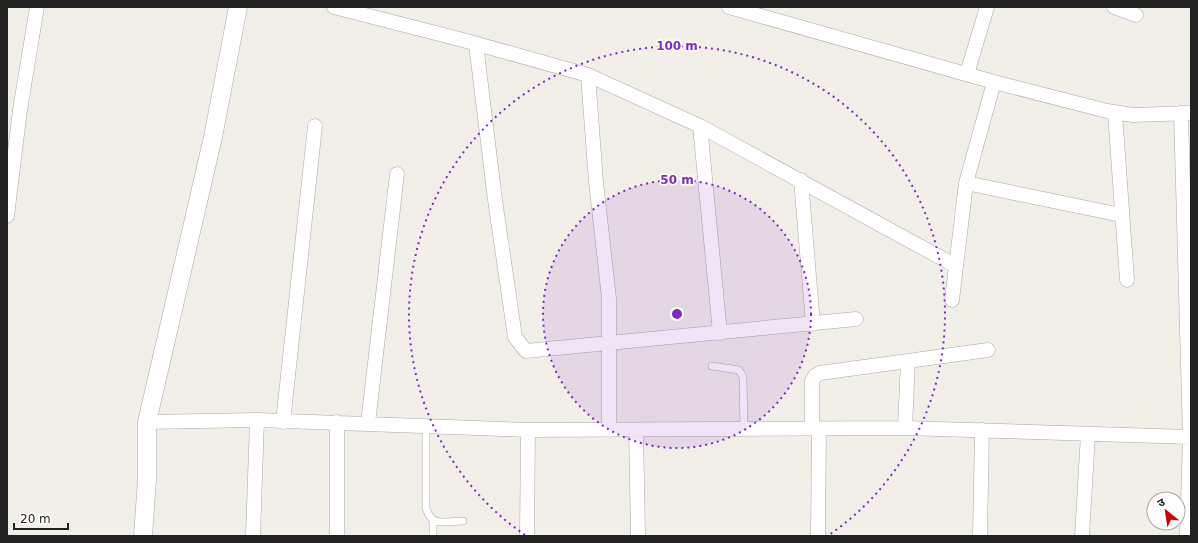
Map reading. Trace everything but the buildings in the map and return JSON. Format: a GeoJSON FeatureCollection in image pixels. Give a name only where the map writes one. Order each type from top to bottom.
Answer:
{"type":"FeatureCollection","features":[{"type":"Feature","properties":{"kind":"street"},"geometry":{"type":"LineString","coordinates":[[7,216],[14,109],[37,7]]}},
{"type":"Feature","properties":{"kind":"street"},"geometry":{"type":"LineString","coordinates":[[143,536],[147,479],[147,422],[214,136],[238,7]]}},
{"type":"Feature","properties":{"kind":"street"},"geometry":{"type":"LineString","coordinates":[[334,7],[588,75],[700,126],[956,266]]}},
{"type":"Feature","properties":{"kind":"street"},"geometry":{"type":"LineString","coordinates":[[729,7],[994,82],[1115,113],[1133,115],[1186,113],[1190,438],[1187,536]]}},
{"type":"Feature","properties":{"kind":"street"},"geometry":{"type":"LineString","coordinates":[[967,74],[987,7]]}},
{"type":"Feature","properties":{"kind":"street"},"geometry":{"type":"LineString","coordinates":[[1114,7],[1136,15]]}},
{"type":"Feature","properties":{"kind":"street"},"geometry":{"type":"LineString","coordinates":[[476,44],[515,337],[526,351],[856,319]]}},
{"type":"Feature","properties":{"kind":"street"},"geometry":{"type":"LineString","coordinates":[[588,75],[596,182],[609,298],[609,430]]}},
{"type":"Feature","properties":{"kind":"street"},"geometry":{"type":"LineString","coordinates":[[952,300],[966,183],[994,82]]}},
{"type":"Feature","properties":{"kind":"street"},"geometry":{"type":"LineString","coordinates":[[1115,113],[1121,215],[1127,280]]}},
{"type":"Feature","properties":{"kind":"street"},"geometry":{"type":"LineString","coordinates":[[283,422],[315,126]]}},
{"type":"Feature","properties":{"kind":"street"},"geometry":{"type":"LineString","coordinates":[[700,126],[720,333]]}},
{"type":"Feature","properties":{"kind":"street"},"geometry":{"type":"LineString","coordinates":[[368,423],[397,174]]}},
{"type":"Feature","properties":{"kind":"street"},"geometry":{"type":"LineString","coordinates":[[801,180],[813,324]]}},
{"type":"Feature","properties":{"kind":"street"},"geometry":{"type":"LineString","coordinates":[[966,183],[1121,215]]}},
{"type":"Feature","properties":{"kind":"street"},"geometry":{"type":"LineString","coordinates":[[818,536],[812,381],[815,376],[820,373],[988,350]]}},
{"type":"Feature","properties":{"kind":"street"},"geometry":{"type":"LineString","coordinates":[[905,428],[908,361]]}},
{"type":"Feature","properties":{"kind":"street"},"geometry":{"type":"LineString","coordinates":[[147,422],[257,420],[283,422],[426,425],[528,430],[905,428],[1190,438]]}},
{"type":"Feature","properties":{"kind":"street"},"geometry":{"type":"LineString","coordinates":[[253,536],[257,420]]}},
{"type":"Feature","properties":{"kind":"street"},"geometry":{"type":"LineString","coordinates":[[337,422],[337,536]]}},
{"type":"Feature","properties":{"kind":"street"},"geometry":{"type":"LineString","coordinates":[[527,536],[528,430]]}},
{"type":"Feature","properties":{"kind":"street"},"geometry":{"type":"LineString","coordinates":[[636,430],[638,536]]}},
{"type":"Feature","properties":{"kind":"street"},"geometry":{"type":"LineString","coordinates":[[980,536],[982,430]]}},
{"type":"Feature","properties":{"kind":"street"},"geometry":{"type":"LineString","coordinates":[[1082,536],[1088,434]]}},
{"type":"Feature","properties":{"kind":"lane"},"geometry":{"type":"LineString","coordinates":[[712,366],[739,370],[743,377],[744,429]]}},
{"type":"Feature","properties":{"kind":"lane"},"geometry":{"type":"LineString","coordinates":[[426,425],[426,508],[429,518],[433,521],[463,521]]}},
{"type":"Feature","properties":{"kind":"lane"},"geometry":{"type":"LineString","coordinates":[[433,521],[434,536]]}}]}
